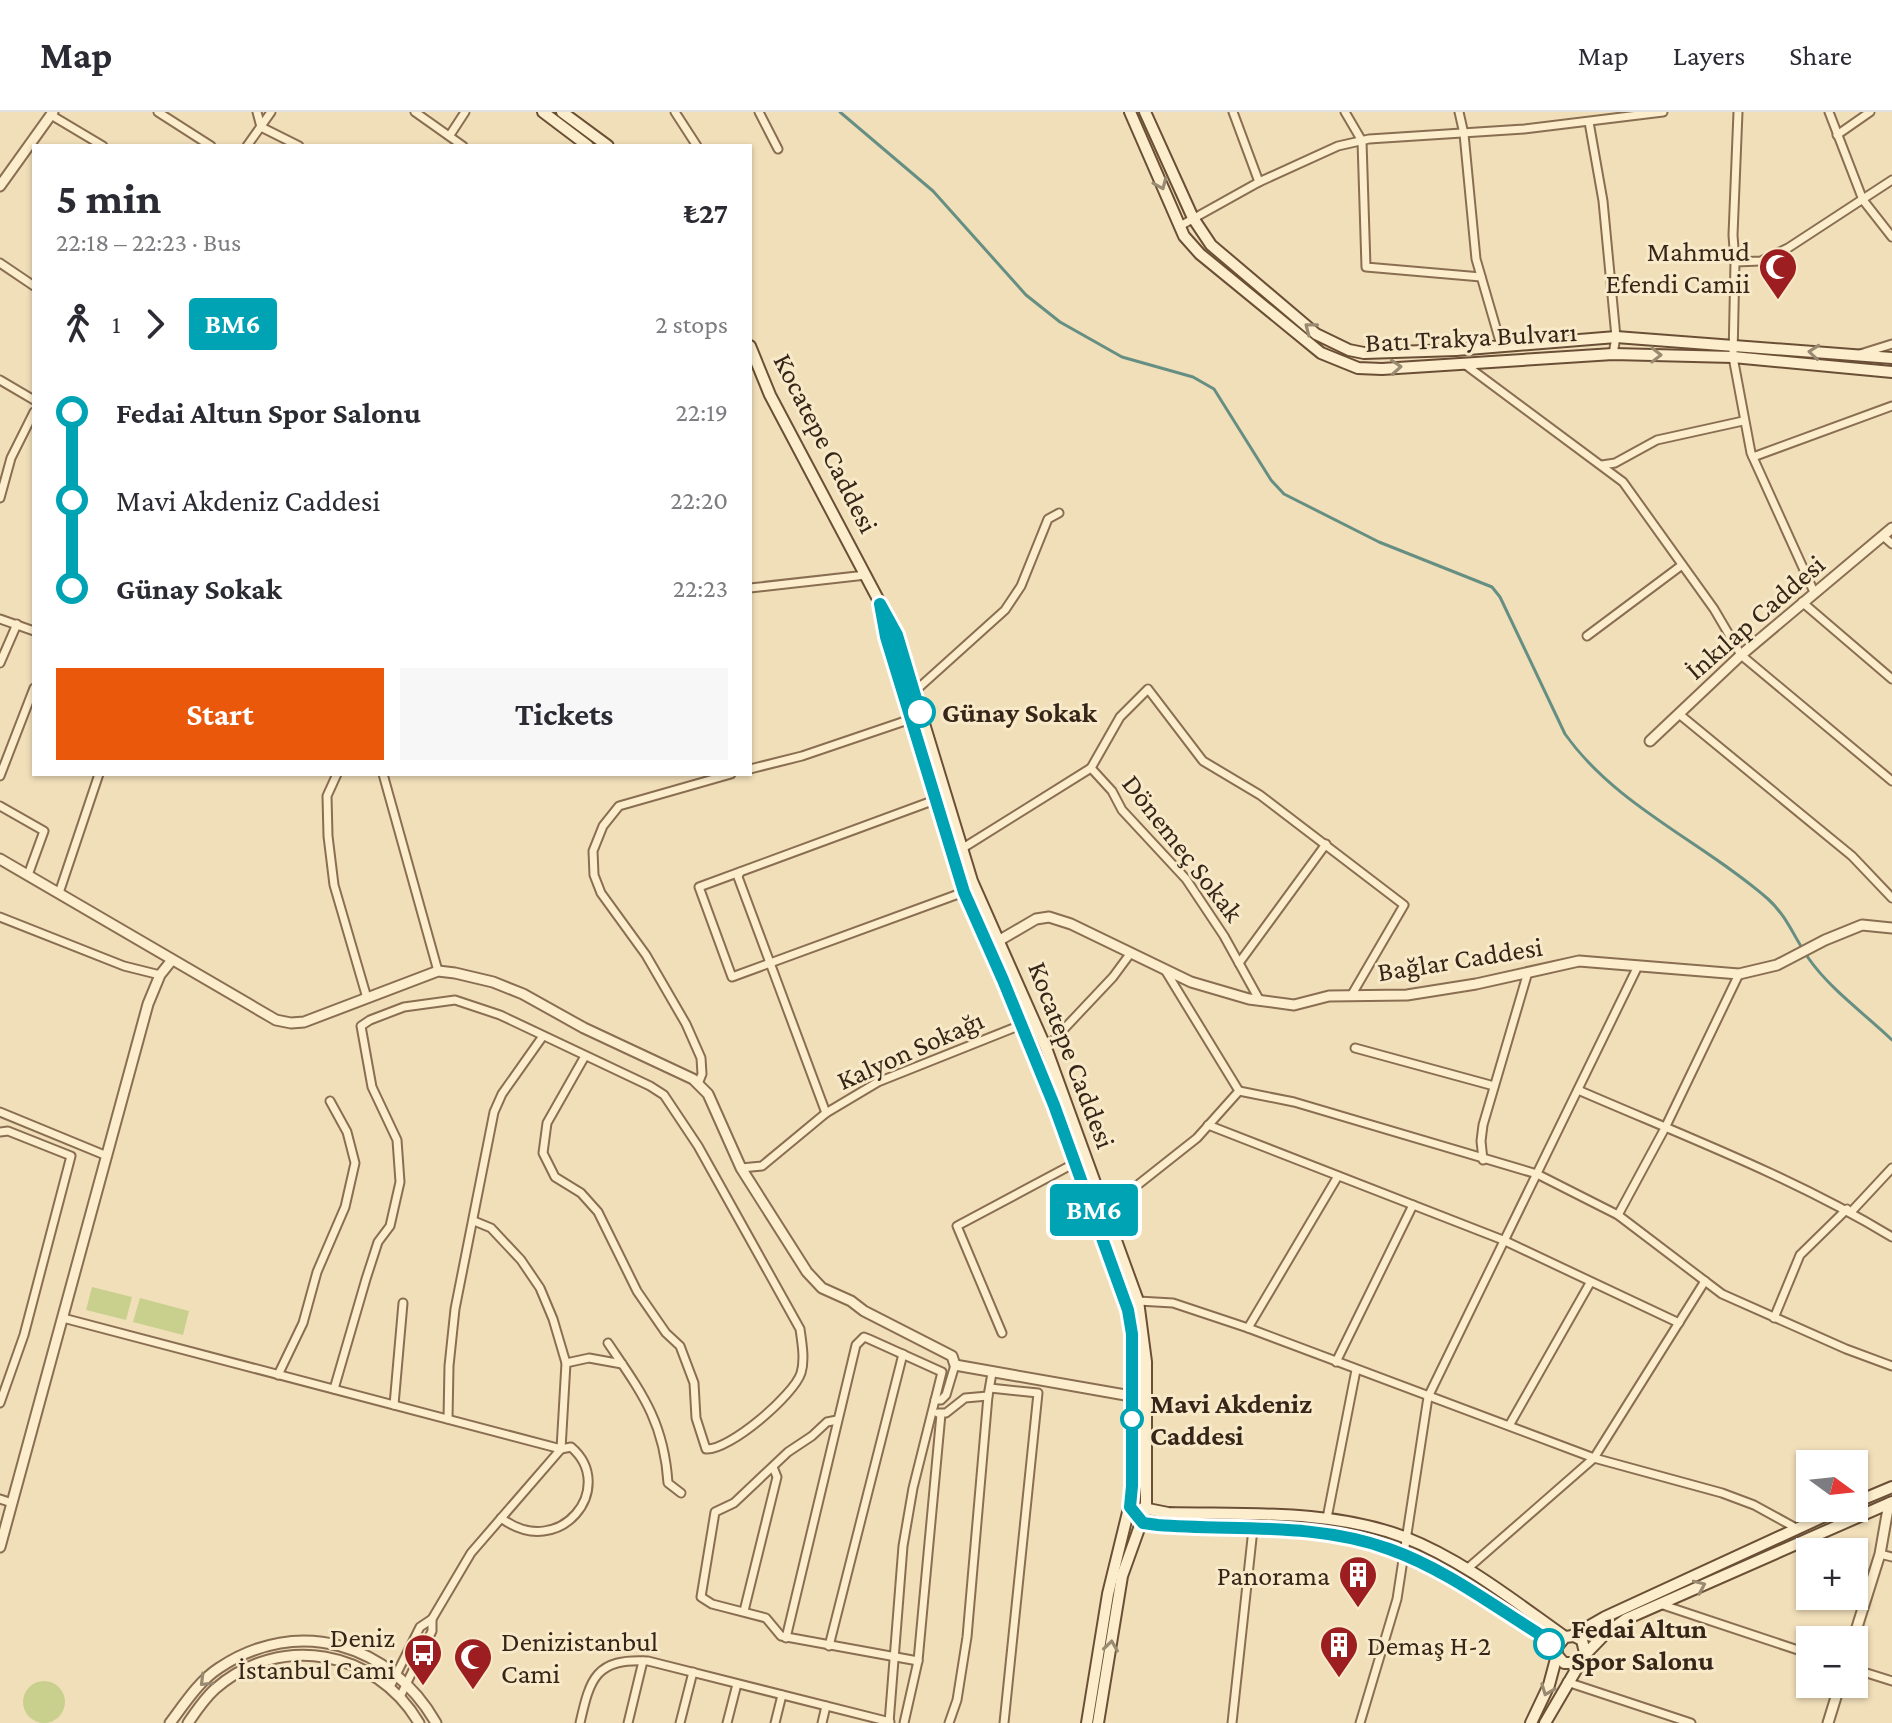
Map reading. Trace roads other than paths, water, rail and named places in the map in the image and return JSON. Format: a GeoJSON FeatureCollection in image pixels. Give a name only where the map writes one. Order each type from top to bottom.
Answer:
{"type":"FeatureCollection","features":[{"type":"Feature","properties":{"kind":"main road"},"geometry":{"type":"LineString","coordinates":[[543,112],[585,144]]}},
{"type":"Feature","properties":{"kind":"main road"},"geometry":{"type":"LineString","coordinates":[[562,112],[603,144]]}},
{"type":"Feature","properties":{"kind":"main road","name":"Batı Trakya Bulvarı"},"geometry":{"type":"LineString","coordinates":[[1130,112],[1184,236],[1200,254],[1321,353],[1358,368],[1613,354],[1732,351],[1892,358]]}},
{"type":"Feature","properties":{"kind":"main road","name":"Batı Trakya Bulvarı"},"geometry":{"type":"LineString","coordinates":[[1145,112],[1193,218],[1211,245],[1316,334],[1336,346],[1364,353],[1456,350],[1616,337],[1892,372]]}},
{"type":"Feature","properties":{"kind":"main road","name":"Kocatepe Caddesi"},"geometry":{"type":"LineString","coordinates":[[752,351],[770,395],[897,635],[977,893],[1046,1048],[1138,1301],[1145,1343],[1146,1509],[1122,1576],[1098,1723]]}},
{"type":"Feature","properties":{"kind":"main road","name":"Kocatepe Caddesi"},"geometry":{"type":"LineString","coordinates":[[880,604],[886,637],[964,892],[1021,1025],[1128,1310],[1132,1334],[1130,1507],[1108,1594],[1087,1723]]}},
{"type":"Feature","properties":{"kind":"main road"},"geometry":{"type":"LineString","coordinates":[[989,947],[1000,940]]}},
{"type":"Feature","properties":{"kind":"main road"},"geometry":{"type":"LineString","coordinates":[[1131,1396],[1146,1395]]}},
{"type":"Feature","properties":{"kind":"main road"},"geometry":{"type":"LineString","coordinates":[[1868,1497],[1892,1487]]}},
{"type":"Feature","properties":{"kind":"main road"},"geometry":{"type":"LineString","coordinates":[[1545,1723],[1583,1657],[1614,1627],[1659,1604],[1891,1502]]}},
{"type":"Feature","properties":{"kind":"main road"},"geometry":{"type":"LineString","coordinates":[[1130,1507],[1168,1513],[1327,1518],[1405,1537],[1467,1569],[1568,1636],[1582,1640],[1583,1657]]}},
{"type":"Feature","properties":{"kind":"main road"},"geometry":{"type":"LineString","coordinates":[[1130,1507],[1143,1523],[1283,1529],[1340,1536],[1403,1554],[1539,1634],[1568,1664],[1583,1657]]}},
{"type":"Feature","properties":{"kind":"main road"},"geometry":{"type":"LineString","coordinates":[[1531,1723],[1549,1685],[1558,1643],[1605,1617],[1810,1522]]}},
{"type":"Feature","properties":{"kind":"street"},"geometry":{"type":"LineString","coordinates":[[158,112],[208,144]]}},
{"type":"Feature","properties":{"kind":"street"},"geometry":{"type":"LineString","coordinates":[[257,112],[261,127],[295,144]]}},
{"type":"Feature","properties":{"kind":"street"},"geometry":{"type":"LineString","coordinates":[[248,144],[271,112]]}},
{"type":"Feature","properties":{"kind":"street"},"geometry":{"type":"LineString","coordinates":[[415,112],[461,144]]}},
{"type":"Feature","properties":{"kind":"street"},"geometry":{"type":"LineString","coordinates":[[450,135],[465,112]]}},
{"type":"Feature","properties":{"kind":"street"},"geometry":{"type":"LineString","coordinates":[[675,112],[696,144]]}},
{"type":"Feature","properties":{"kind":"street"},"geometry":{"type":"LineString","coordinates":[[759,112],[778,149]]}},
{"type":"Feature","properties":{"kind":"street"},"geometry":{"type":"LineString","coordinates":[[1233,112],[1259,182]]}},
{"type":"Feature","properties":{"kind":"street"},"geometry":{"type":"LineString","coordinates":[[1345,112],[1362,141],[1366,267],[1481,277]]}},
{"type":"Feature","properties":{"kind":"street"},"geometry":{"type":"LineString","coordinates":[[1459,112],[1464,134],[1476,259],[1501,345]]}},
{"type":"Feature","properties":{"kind":"street"},"geometry":{"type":"LineString","coordinates":[[1576,112],[1579,123]]}},
{"type":"Feature","properties":{"kind":"street"},"geometry":{"type":"LineString","coordinates":[[1180,226],[1259,182],[1338,146],[1362,141],[1579,123],[1663,112]]}},
{"type":"Feature","properties":{"kind":"street"},"geometry":{"type":"LineString","coordinates":[[1738,112],[1732,351],[1743,421],[1753,457],[1814,592]]}},
{"type":"Feature","properties":{"kind":"street"},"geometry":{"type":"LineString","coordinates":[[1829,112],[1863,200],[1892,237]]}},
{"type":"Feature","properties":{"kind":"street"},"geometry":{"type":"LineString","coordinates":[[1837,135],[1870,112]]}},
{"type":"Feature","properties":{"kind":"street"},"geometry":{"type":"LineString","coordinates":[[0,186],[52,114],[100,144]]}},
{"type":"Feature","properties":{"kind":"street"},"geometry":{"type":"LineString","coordinates":[[1589,122],[1603,201],[1616,337],[1613,354]]}},
{"type":"Feature","properties":{"kind":"street"},"geometry":{"type":"LineString","coordinates":[[1735,262],[1761,261],[1788,248],[1892,180]]}},
{"type":"Feature","properties":{"kind":"street"},"geometry":{"type":"LineString","coordinates":[[0,263],[32,285]]}},
{"type":"Feature","properties":{"kind":"street"},"geometry":{"type":"LineString","coordinates":[[1852,356],[1892,344]]}},
{"type":"Feature","properties":{"kind":"street"},"geometry":{"type":"LineString","coordinates":[[1461,362],[1623,482],[1714,609],[1741,655],[1892,781]]}},
{"type":"Feature","properties":{"kind":"street"},"geometry":{"type":"LineString","coordinates":[[0,380],[32,399]]}},
{"type":"Feature","properties":{"kind":"street"},"geometry":{"type":"LineString","coordinates":[[1753,457],[1892,406]]}},
{"type":"Feature","properties":{"kind":"street"},"geometry":{"type":"LineString","coordinates":[[0,498],[11,458],[32,416]]}},
{"type":"Feature","properties":{"kind":"street"},"geometry":{"type":"LineString","coordinates":[[1602,465],[1615,463],[1657,440],[1743,421]]}},
{"type":"Feature","properties":{"kind":"street"},"geometry":{"type":"LineString","coordinates":[[0,456],[11,458]]}},
{"type":"Feature","properties":{"kind":"street"},"geometry":{"type":"LineString","coordinates":[[914,692],[1005,610],[1021,586],[1048,519],[1059,513]]}},
{"type":"Feature","properties":{"kind":"street","name":"İnkılap Caddesi"},"geometry":{"type":"LineString","coordinates":[[1650,741],[1741,655],[1892,528]]}},
{"type":"Feature","properties":{"kind":"street"},"geometry":{"type":"LineString","coordinates":[[1883,536],[1892,544]]}},
{"type":"Feature","properties":{"kind":"street"},"geometry":{"type":"LineString","coordinates":[[1587,636],[1682,565]]}},
{"type":"Feature","properties":{"kind":"street"},"geometry":{"type":"LineString","coordinates":[[752,588],[866,575]]}},
{"type":"Feature","properties":{"kind":"street"},"geometry":{"type":"LineString","coordinates":[[1802,602],[1892,679]]}},
{"type":"Feature","properties":{"kind":"street"},"geometry":{"type":"LineString","coordinates":[[0,619],[32,630]]}},
{"type":"Feature","properties":{"kind":"street"},"geometry":{"type":"LineString","coordinates":[[0,663],[17,624]]}},
{"type":"Feature","properties":{"kind":"street"},"geometry":{"type":"LineString","coordinates":[[963,848],[1091,768],[1120,717],[1148,689],[1203,761],[1260,795],[1404,905],[1351,996]]}},
{"type":"Feature","properties":{"kind":"street"},"geometry":{"type":"LineString","coordinates":[[0,776],[32,693]]}},
{"type":"Feature","properties":{"kind":"street"},"geometry":{"type":"LineString","coordinates":[[1679,714],[1852,856],[1892,898]]}},
{"type":"Feature","properties":{"kind":"street"},"geometry":{"type":"LineString","coordinates":[[752,768],[802,756],[911,719]]}},
{"type":"Feature","properties":{"kind":"street","name":"Dönemeç Sokak"},"geometry":{"type":"LineString","coordinates":[[1091,768],[1112,791],[1122,810],[1186,879],[1260,1001]]}},
{"type":"Feature","properties":{"kind":"street"},"geometry":{"type":"LineString","coordinates":[[59,893],[98,776]]}},
{"type":"Feature","properties":{"kind":"street"},"geometry":{"type":"LineString","coordinates":[[336,776],[327,796],[334,885],[367,998]]}},
{"type":"Feature","properties":{"kind":"street"},"geometry":{"type":"LineString","coordinates":[[384,776],[438,971]]}},
{"type":"Feature","properties":{"kind":"street"},"geometry":{"type":"LineString","coordinates":[[698,1084],[702,1074],[701,1058],[686,1024],[646,955],[601,893],[594,875],[593,851],[603,826],[619,806],[724,776]]}},
{"type":"Feature","properties":{"kind":"street"},"geometry":{"type":"LineString","coordinates":[[935,800],[699,887],[732,977],[964,892]]}},
{"type":"Feature","properties":{"kind":"street"},"geometry":{"type":"LineString","coordinates":[[0,806],[44,831],[28,875]]}},
{"type":"Feature","properties":{"kind":"street"},"geometry":{"type":"LineString","coordinates":[[1239,963],[1326,844]]}},
{"type":"Feature","properties":{"kind":"street"},"geometry":{"type":"LineString","coordinates":[[0,859],[257,1011],[291,1023],[304,1022],[438,971],[493,982],[523,994],[584,1028],[693,1079],[708,1094],[741,1168],[807,1272],[822,1288],[952,1356],[955,1365],[946,1395],[941,1400],[935,1400]]}},
{"type":"Feature","properties":{"kind":"street"},"geometry":{"type":"LineString","coordinates":[[740,872],[738,877],[826,1113]]}},
{"type":"Feature","properties":{"kind":"street"},"geometry":{"type":"LineString","coordinates":[[0,917],[124,966],[160,975]]}},
{"type":"Feature","properties":{"kind":"street","name":"Bağlar Caddesi"},"geometry":{"type":"LineString","coordinates":[[1000,940],[1036,919],[1049,917],[1071,924],[1191,982],[1260,1001],[1294,1005],[1329,996],[1407,995],[1476,984],[1579,961],[1739,974],[1787,960],[1862,925],[1892,926]]}},
{"type":"Feature","properties":{"kind":"street"},"geometry":{"type":"LineString","coordinates":[[1046,1048],[1113,977],[1130,954]]}},
{"type":"Feature","properties":{"kind":"street"},"geometry":{"type":"LineString","coordinates":[[0,1547],[148,1004],[160,975],[172,960]]}},
{"type":"Feature","properties":{"kind":"street"},"geometry":{"type":"LineString","coordinates":[[1360,1723],[1397,1599],[1428,1397],[1638,966]]}},
{"type":"Feature","properties":{"kind":"street"},"geometry":{"type":"LineString","coordinates":[[1165,970],[1239,1091],[1294,1102],[1537,1174],[1618,1215],[1722,1294],[1892,1366]]}},
{"type":"Feature","properties":{"kind":"street"},"geometry":{"type":"LineString","coordinates":[[1483,1160],[1483,1125],[1528,972]]}},
{"type":"Feature","properties":{"kind":"street"},"geometry":{"type":"LineString","coordinates":[[1618,1215],[1665,1128],[1739,974]]}},
{"type":"Feature","properties":{"kind":"street"},"geometry":{"type":"LineString","coordinates":[[334,1389],[378,1242],[390,1226],[400,1182],[397,1140],[372,1087],[361,1026],[404,1007],[455,1000],[500,1015],[585,1056],[664,1095],[698,1146],[800,1329],[803,1347],[801,1372],[791,1389],[739,1435],[714,1450],[706,1449],[696,1418],[694,1383],[680,1346],[666,1333],[637,1291],[598,1212],[581,1193],[555,1177],[543,1153],[547,1123],[585,1056]]}},
{"type":"Feature","properties":{"kind":"street","name":"Kalyon Sokağı"},"geometry":{"type":"LineString","coordinates":[[741,1168],[762,1166],[826,1113],[878,1082],[1021,1025]]}},
{"type":"Feature","properties":{"kind":"street"},"geometry":{"type":"LineString","coordinates":[[448,1419],[455,1309],[494,1112],[502,1094],[543,1036]]}},
{"type":"Feature","properties":{"kind":"street"},"geometry":{"type":"LineString","coordinates":[[1355,1048],[1494,1086]]}},
{"type":"Feature","properties":{"kind":"street"},"geometry":{"type":"LineString","coordinates":[[1578,1090],[1792,1182],[1849,1210],[1892,1237]]}},
{"type":"Feature","properties":{"kind":"street"},"geometry":{"type":"LineString","coordinates":[[1106,1210],[1197,1138],[1239,1091]]}},
{"type":"Feature","properties":{"kind":"street"},"geometry":{"type":"LineString","coordinates":[[278,1375],[303,1323],[317,1272],[345,1207],[353,1175],[355,1163],[347,1132],[330,1101]]}},
{"type":"Feature","properties":{"kind":"street"},"geometry":{"type":"LineString","coordinates":[[0,1112],[107,1156]]}},
{"type":"Feature","properties":{"kind":"street"},"geometry":{"type":"LineString","coordinates":[[1208,1125],[1503,1240],[1679,1323]]}},
{"type":"Feature","properties":{"kind":"street"},"geometry":{"type":"LineString","coordinates":[[0,1132],[8,1131],[71,1156],[14,1370],[0,1403]]}},
{"type":"Feature","properties":{"kind":"street"},"geometry":{"type":"LineString","coordinates":[[1002,1333],[957,1226],[1075,1163]]}},
{"type":"Feature","properties":{"kind":"street"},"geometry":{"type":"LineString","coordinates":[[1774,1318],[1800,1255],[1892,1168]]}},
{"type":"Feature","properties":{"kind":"street"},"geometry":{"type":"LineString","coordinates":[[1248,1328],[1338,1176]]}},
{"type":"Feature","properties":{"kind":"street"},"geometry":{"type":"LineString","coordinates":[[1336,1362],[1413,1205]]}},
{"type":"Feature","properties":{"kind":"street"},"geometry":{"type":"LineString","coordinates":[[390,1687],[420,1627],[432,1619],[471,1553],[561,1449],[566,1363],[553,1319],[521,1260],[491,1228],[474,1221]]}},
{"type":"Feature","properties":{"kind":"street"},"geometry":{"type":"LineString","coordinates":[[1467,1569],[1594,1458],[1705,1281]]}},
{"type":"Feature","properties":{"kind":"street"},"geometry":{"type":"LineString","coordinates":[[1510,1424],[1590,1283]]}},
{"type":"Feature","properties":{"kind":"street"},"geometry":{"type":"LineString","coordinates":[[1138,1301],[1173,1303],[1248,1328],[1594,1458],[1722,1493],[1754,1505],[1796,1528]]}},
{"type":"Feature","properties":{"kind":"street"},"geometry":{"type":"LineString","coordinates":[[394,1405],[403,1303]]}},
{"type":"Feature","properties":{"kind":"street"},"geometry":{"type":"LineString","coordinates":[[63,1318],[561,1449],[571,1447],[587,1464],[589,1482],[586,1497],[565,1525],[550,1532],[531,1532],[514,1528],[501,1518]]}},
{"type":"Feature","properties":{"kind":"street"},"geometry":{"type":"LineString","coordinates":[[786,1638],[859,1340],[869,1339],[942,1372],[935,1400],[937,1412],[918,1661],[912,1699],[904,1723]]}},
{"type":"Feature","properties":{"kind":"street"},"geometry":{"type":"LineString","coordinates":[[608,1343],[656,1420],[664,1444],[668,1483],[681,1493]]}},
{"type":"Feature","properties":{"kind":"street"},"geometry":{"type":"LineString","coordinates":[[829,1646],[903,1354]]}},
{"type":"Feature","properties":{"kind":"street"},"geometry":{"type":"LineString","coordinates":[[566,1363],[589,1358],[622,1364]]}},
{"type":"Feature","properties":{"kind":"street"},"geometry":{"type":"LineString","coordinates":[[955,1365],[1131,1396]]}},
{"type":"Feature","properties":{"kind":"street"},"geometry":{"type":"LineString","coordinates":[[1327,1518],[1356,1370]]}},
{"type":"Feature","properties":{"kind":"street"},"geometry":{"type":"LineString","coordinates":[[950,1722],[957,1700],[967,1637],[992,1373]]}},
{"type":"Feature","properties":{"kind":"street"},"geometry":{"type":"LineString","coordinates":[[937,1412],[946,1413],[965,1398],[989,1392],[1038,1393],[1004,1723]]}},
{"type":"Feature","properties":{"kind":"street"},"geometry":{"type":"LineString","coordinates":[[580,1723],[588,1687],[603,1668],[615,1662],[643,1661],[890,1722],[903,1546],[913,1488],[937,1412]]}},
{"type":"Feature","properties":{"kind":"street"},"geometry":{"type":"LineString","coordinates":[[837,1420],[827,1422],[734,1503],[715,1512],[701,1597],[712,1604],[766,1618],[777,1633],[786,1638],[918,1661]]}},
{"type":"Feature","properties":{"kind":"street"},"geometry":{"type":"LineString","coordinates":[[744,1611],[777,1477],[773,1467]]}},
{"type":"Feature","properties":{"kind":"street"},"geometry":{"type":"LineString","coordinates":[[0,1499],[12,1503]]}},
{"type":"Feature","properties":{"kind":"street"},"geometry":{"type":"LineString","coordinates":[[1857,1626],[1880,1554],[1891,1502]]}},
{"type":"Feature","properties":{"kind":"street"},"geometry":{"type":"LineString","coordinates":[[1232,1723],[1253,1529]]}},
{"type":"Feature","properties":{"kind":"street"},"geometry":{"type":"LineString","coordinates":[[1880,1554],[1892,1557]]}},
{"type":"Feature","properties":{"kind":"street"},"geometry":{"type":"LineString","coordinates":[[1659,1604],[1796,1649]]}},
{"type":"Feature","properties":{"kind":"street"},"geometry":{"type":"LineString","coordinates":[[400,1697],[432,1631],[432,1619]]}},
{"type":"Feature","properties":{"kind":"street"},"geometry":{"type":"LineString","coordinates":[[170,1723],[198,1687],[217,1669],[241,1655],[269,1645],[301,1641],[341,1645],[376,1660],[419,1695],[436,1723]]}},
{"type":"Feature","properties":{"kind":"street"},"geometry":{"type":"LineString","coordinates":[[188,1723],[214,1690],[227,1680],[252,1666],[287,1656],[340,1660],[371,1673],[400,1697],[419,1723]]}},
{"type":"Feature","properties":{"kind":"street"},"geometry":{"type":"LineString","coordinates":[[628,1723],[643,1661]]}},
{"type":"Feature","properties":{"kind":"street"},"geometry":{"type":"LineString","coordinates":[[680,1723],[693,1672]]}},
{"type":"Feature","properties":{"kind":"street"},"geometry":{"type":"LineString","coordinates":[[1868,1673],[1892,1681]]}},
{"type":"Feature","properties":{"kind":"street"},"geometry":{"type":"LineString","coordinates":[[1567,1682],[1691,1723]]}},
{"type":"Feature","properties":{"kind":"street"},"geometry":{"type":"LineString","coordinates":[[727,1723],[737,1684]]}},
{"type":"Feature","properties":{"kind":"street"},"geometry":{"type":"LineString","coordinates":[[775,1723],[782,1695]]}},
{"type":"Feature","properties":{"kind":"street"},"geometry":{"type":"LineString","coordinates":[[1828,1723],[1836,1698]]}},
{"type":"Feature","properties":{"kind":"street"},"geometry":{"type":"LineString","coordinates":[[822,1723],[826,1706]]}},
{"type":"Feature","properties":{"kind":"waterway"},"geometry":{"type":"LineString","coordinates":[[840,112],[933,191],[1026,295],[1060,322],[1122,357],[1193,377],[1214,389],[1271,480],[1284,494],[1379,542],[1492,587],[1500,597],[1565,734],[1586,759],[1635,803],[1768,899],[1818,970],[1892,1040]]}},
{"type":"Feature","properties":{"kind":"place","name":"Mahmud Efendi Camii"},"geometry":{"type":"Point","coordinates":[1778,301]}},
{"type":"Feature","properties":{"kind":"place","name":"Günay Sokak"},"geometry":{"type":"Point","coordinates":[920,712]}},
{"type":"Feature","properties":{"kind":"place","name":"Mavi Akdeniz Caddesi"},"geometry":{"type":"Point","coordinates":[1132,1419]}},
{"type":"Feature","properties":{"kind":"place","name":"Panorama"},"geometry":{"type":"Point","coordinates":[1358,1609]}},
{"type":"Feature","properties":{"kind":"place","name":"Fedai Altun Spor Salonu"},"geometry":{"type":"Point","coordinates":[1549,1644]}},
{"type":"Feature","properties":{"kind":"place","name":"Demaş H-2"},"geometry":{"type":"Point","coordinates":[1339,1679]}},
{"type":"Feature","properties":{"kind":"place","name":"Deniz İstanbul Cami"},"geometry":{"type":"Point","coordinates":[423,1687]}},
{"type":"Feature","properties":{"kind":"place","name":"Denizistanbul Cami"},"geometry":{"type":"Point","coordinates":[473,1691]}}]}
